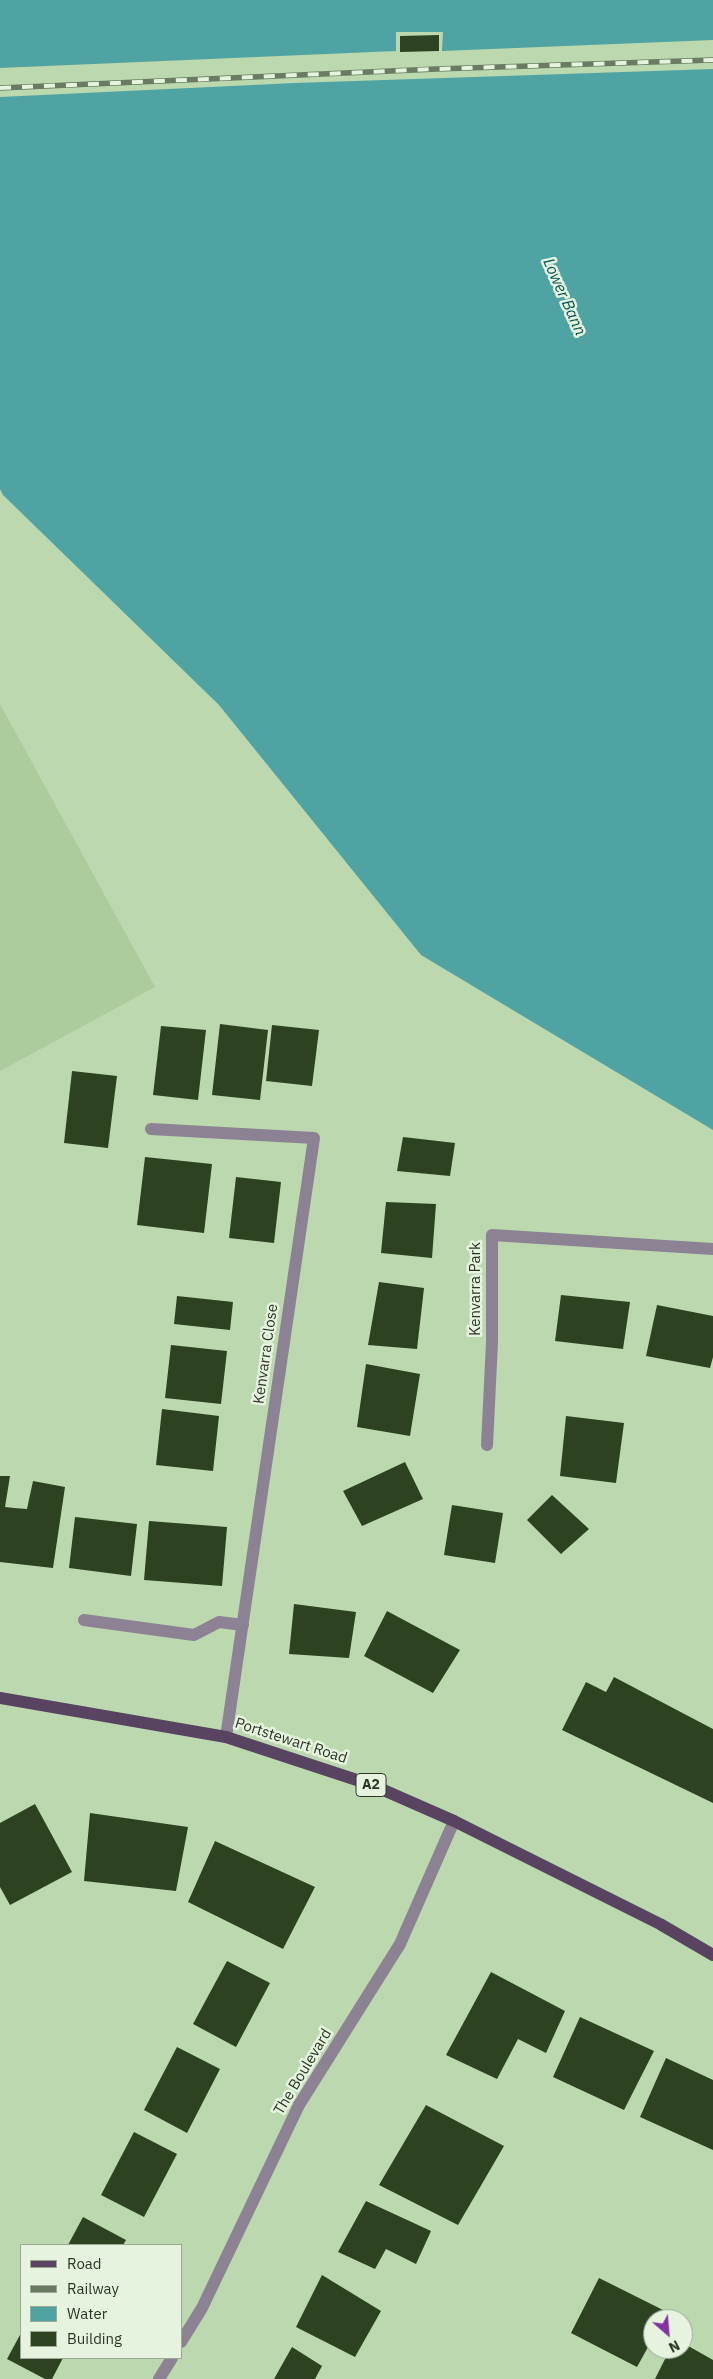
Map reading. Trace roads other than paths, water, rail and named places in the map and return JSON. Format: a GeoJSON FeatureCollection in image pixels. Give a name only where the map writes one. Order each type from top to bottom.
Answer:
{"type":"FeatureCollection","features":[{"type":"Feature","properties":{"kind":"main road","name":"Portstewart Road"},"geometry":{"type":"LineString","coordinates":[[0,1698],[226,1737],[372,1785],[454,1821],[660,1924],[713,1955]]}},
{"type":"Feature","properties":{"kind":"street","name":"Kenvarra Close"},"geometry":{"type":"LineString","coordinates":[[151,1128],[314,1138],[226,1737]]}},
{"type":"Feature","properties":{"kind":"street","name":"Kenvarra Park"},"geometry":{"type":"LineString","coordinates":[[487,1445],[492,1342],[492,1235],[713,1250]]}},
{"type":"Feature","properties":{"kind":"street"},"geometry":{"type":"LineString","coordinates":[[84,1620],[194,1635],[219,1622],[243,1624]]}},
{"type":"Feature","properties":{"kind":"street","name":"The Boulevard"},"geometry":{"type":"LineString","coordinates":[[182,2340],[202,2308],[299,2105],[400,1944],[454,1821]]}},
{"type":"Feature","properties":{"kind":"street"},"geometry":{"type":"LineString","coordinates":[[159,2379],[171,2359]]}},
{"type":"Feature","properties":{"kind":"water","name":"Lower Bann"},"geometry":{"type":"Polygon","coordinates":[[[0,0],[713,0],[713,1130],[421,955],[219,705],[3,495],[0,489],[0,0]]]}},
{"type":"Feature","properties":{"kind":"railway"},"geometry":{"type":"LineString","coordinates":[[0,88],[437,69],[713,60]]}}]}
